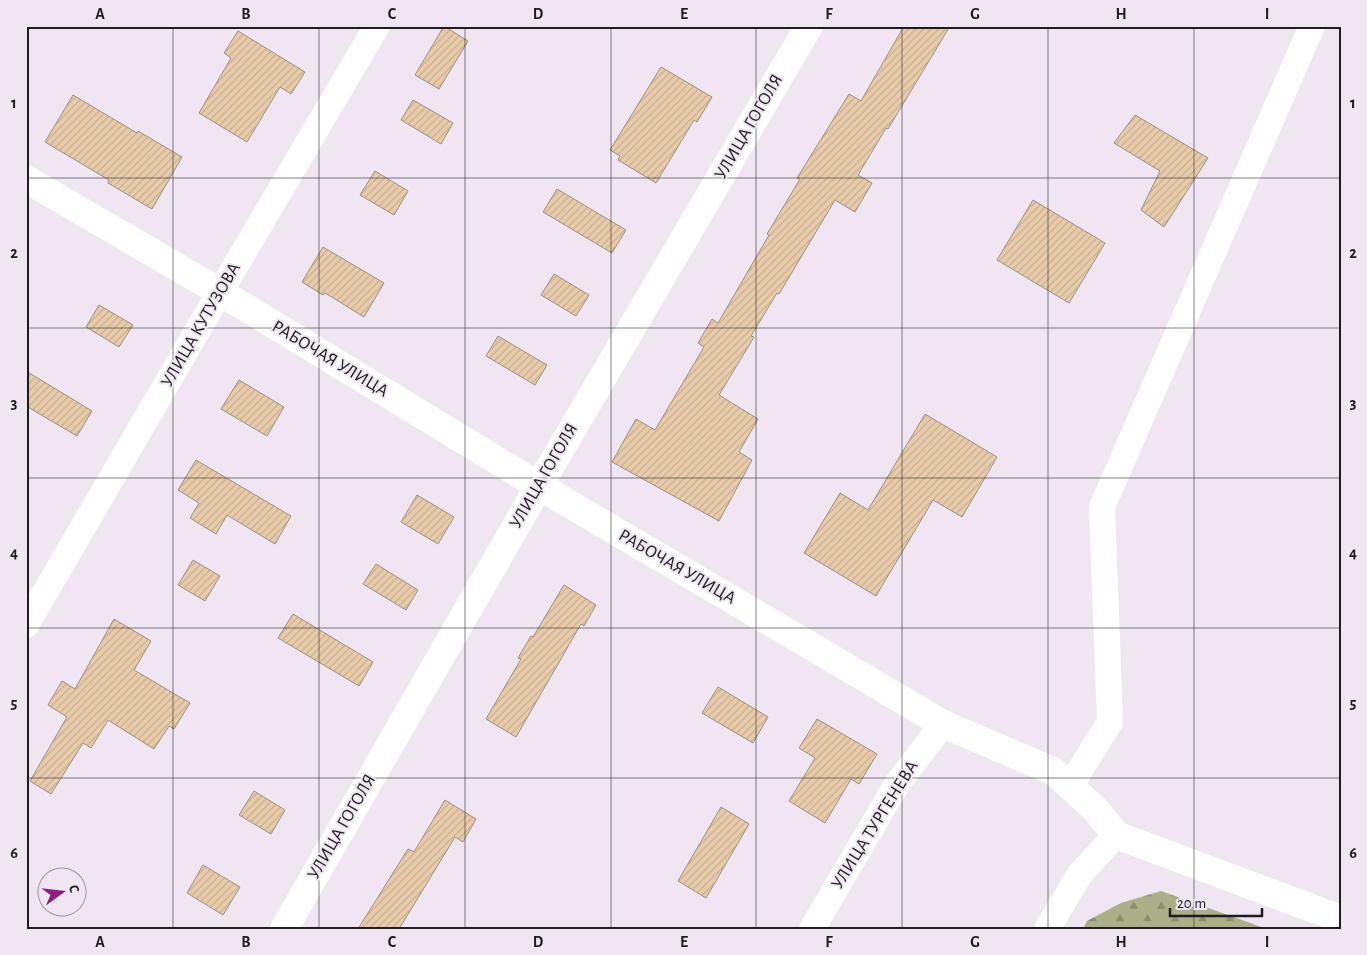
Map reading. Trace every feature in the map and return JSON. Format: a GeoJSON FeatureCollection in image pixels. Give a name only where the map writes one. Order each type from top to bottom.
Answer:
{"type":"FeatureCollection","features":[{"type":"Feature","properties":{"kind":"street","name":"УЛИЦА КУТУЗОВА"},"geometry":{"type":"LineString","coordinates":[[26,625],[377,26]]}},
{"type":"Feature","properties":{"kind":"street","name":"УЛИЦА ГОГОЛЯ"},"geometry":{"type":"LineString","coordinates":[[284,929],[539,486],[809,26]]}},
{"type":"Feature","properties":{"kind":"street"},"geometry":{"type":"LineString","coordinates":[[1070,786],[1110,722],[1102,507],[1312,26]]}},
{"type":"Feature","properties":{"kind":"street","name":"РАБОЧАЯ УЛИЦА"},"geometry":{"type":"LineString","coordinates":[[26,179],[220,292],[539,486],[943,724],[1053,771],[1096,810],[1116,835]]}},
{"type":"Feature","properties":{"kind":"street","name":"УЛИЦА ТУРГЕНЕВА"},"geometry":{"type":"LineString","coordinates":[[812,929],[897,784],[943,724]]}},
{"type":"Feature","properties":{"kind":"street"},"geometry":{"type":"LineString","coordinates":[[1047,929],[1080,874],[1116,835],[1341,919]]}},
{"type":"Feature","properties":{"kind":"green space"},"geometry":{"type":"Polygon","coordinates":[[[1161,891],[1267,929],[1083,929],[1087,921],[1121,903],[1161,891]]]}},
{"type":"Feature","properties":{"kind":"building"},"geometry":{"type":"Polygon","coordinates":[[[444,26],[468,41],[439,89],[415,75],[444,26]]]}},
{"type":"Feature","properties":{"kind":"building"},"geometry":{"type":"Polygon","coordinates":[[[904,26],[950,26],[858,175],[872,183],[855,212],[835,200],[779,294],[777,293],[751,336],[754,337],[719,395],[758,419],[739,452],[752,460],[719,521],[612,462],[636,419],[655,430],[704,347],[698,343],[712,319],[718,323],[800,179],[797,178],[849,94],[861,101],[904,26]]]}},
{"type":"Feature","properties":{"kind":"building"},"geometry":{"type":"Polygon","coordinates":[[[238,31],[305,72],[291,94],[280,87],[247,142],[199,113],[231,58],[224,53],[238,31]]]}},
{"type":"Feature","properties":{"kind":"building"},"geometry":{"type":"Polygon","coordinates":[[[661,67],[712,97],[697,122],[694,120],[656,183],[618,160],[620,156],[610,150],[661,67]]]}},
{"type":"Feature","properties":{"kind":"building"},"geometry":{"type":"Polygon","coordinates":[[[73,95],[182,157],[152,209],[108,183],[109,180],[45,142],[73,95]]]}},
{"type":"Feature","properties":{"kind":"building"},"geometry":{"type":"Polygon","coordinates":[[[413,100],[453,123],[441,144],[401,120],[413,100]]]}},
{"type":"Feature","properties":{"kind":"building"},"geometry":{"type":"Polygon","coordinates":[[[1135,115],[1208,158],[1164,227],[1141,210],[1160,171],[1114,143],[1135,115]]]}},
{"type":"Feature","properties":{"kind":"building"},"geometry":{"type":"Polygon","coordinates":[[[375,171],[408,191],[394,215],[360,195],[375,171]]]}},
{"type":"Feature","properties":{"kind":"building"},"geometry":{"type":"Polygon","coordinates":[[[557,189],[626,230],[612,253],[543,212],[557,189]]]}},
{"type":"Feature","properties":{"kind":"building"},"geometry":{"type":"Polygon","coordinates":[[[1033,200],[1105,243],[1069,303],[997,260],[1033,200]]]}},
{"type":"Feature","properties":{"kind":"building"},"geometry":{"type":"Polygon","coordinates":[[[323,247],[384,283],[364,317],[325,293],[323,295],[302,282],[323,247]]]}},
{"type":"Feature","properties":{"kind":"building"},"geometry":{"type":"Polygon","coordinates":[[[554,274],[589,295],[576,316],[541,295],[554,274]]]}},
{"type":"Feature","properties":{"kind":"building"},"geometry":{"type":"Polygon","coordinates":[[[99,305],[133,325],[119,347],[86,327],[99,305]]]}},
{"type":"Feature","properties":{"kind":"building"},"geometry":{"type":"Polygon","coordinates":[[[498,336],[547,365],[535,385],[486,356],[498,336]]]}},
{"type":"Feature","properties":{"kind":"building"},"geometry":{"type":"Polygon","coordinates":[[[26,371],[92,411],[77,436],[26,406],[26,371]]]}},
{"type":"Feature","properties":{"kind":"building"},"geometry":{"type":"Polygon","coordinates":[[[239,380],[284,407],[267,436],[221,409],[239,380]]]}},
{"type":"Feature","properties":{"kind":"building"},"geometry":{"type":"Polygon","coordinates":[[[925,414],[997,457],[962,517],[933,500],[876,596],[804,553],[840,493],[868,510],[925,414]]]}},
{"type":"Feature","properties":{"kind":"building"},"geometry":{"type":"Polygon","coordinates":[[[196,460],[291,516],[275,544],[227,515],[216,534],[190,518],[199,503],[178,490],[196,460]]]}},
{"type":"Feature","properties":{"kind":"building"},"geometry":{"type":"Polygon","coordinates":[[[417,495],[454,517],[438,544],[401,522],[417,495]]]}},
{"type":"Feature","properties":{"kind":"building"},"geometry":{"type":"Polygon","coordinates":[[[193,560],[220,576],[205,601],[178,585],[193,560]]]}},
{"type":"Feature","properties":{"kind":"building"},"geometry":{"type":"Polygon","coordinates":[[[376,564],[418,590],[406,610],[363,584],[376,564]]]}},
{"type":"Feature","properties":{"kind":"building"},"geometry":{"type":"Polygon","coordinates":[[[564,585],[596,605],[584,626],[581,624],[516,737],[486,719],[521,659],[518,658],[564,585]]]}},
{"type":"Feature","properties":{"kind":"building"},"geometry":{"type":"Polygon","coordinates":[[[293,614],[373,662],[359,686],[278,638],[293,614]]]}},
{"type":"Feature","properties":{"kind":"building"},"geometry":{"type":"Polygon","coordinates":[[[114,619],[151,641],[134,670],[190,703],[174,729],[169,726],[154,749],[108,720],[91,748],[83,743],[51,794],[30,781],[67,717],[48,705],[62,681],[75,689],[114,619]]]}},
{"type":"Feature","properties":{"kind":"building"},"geometry":{"type":"Polygon","coordinates":[[[718,687],[768,717],[753,743],[702,713],[718,687]]]}},
{"type":"Feature","properties":{"kind":"building"},"geometry":{"type":"Polygon","coordinates":[[[817,719],[877,754],[859,784],[851,779],[825,823],[789,801],[815,758],[799,748],[817,719]]]}},
{"type":"Feature","properties":{"kind":"building"},"geometry":{"type":"Polygon","coordinates":[[[254,791],[285,810],[271,834],[239,815],[254,791]]]}},
{"type":"Feature","properties":{"kind":"building"},"geometry":{"type":"Polygon","coordinates":[[[445,800],[476,819],[463,842],[455,837],[399,929],[358,929],[408,849],[414,852],[445,800]]]}},
{"type":"Feature","properties":{"kind":"building"},"geometry":{"type":"Polygon","coordinates":[[[721,807],[749,824],[706,898],[678,881],[721,807]]]}},
{"type":"Feature","properties":{"kind":"building"},"geometry":{"type":"Polygon","coordinates":[[[203,865],[240,887],[223,915],[187,893],[203,865]]]}}]}
